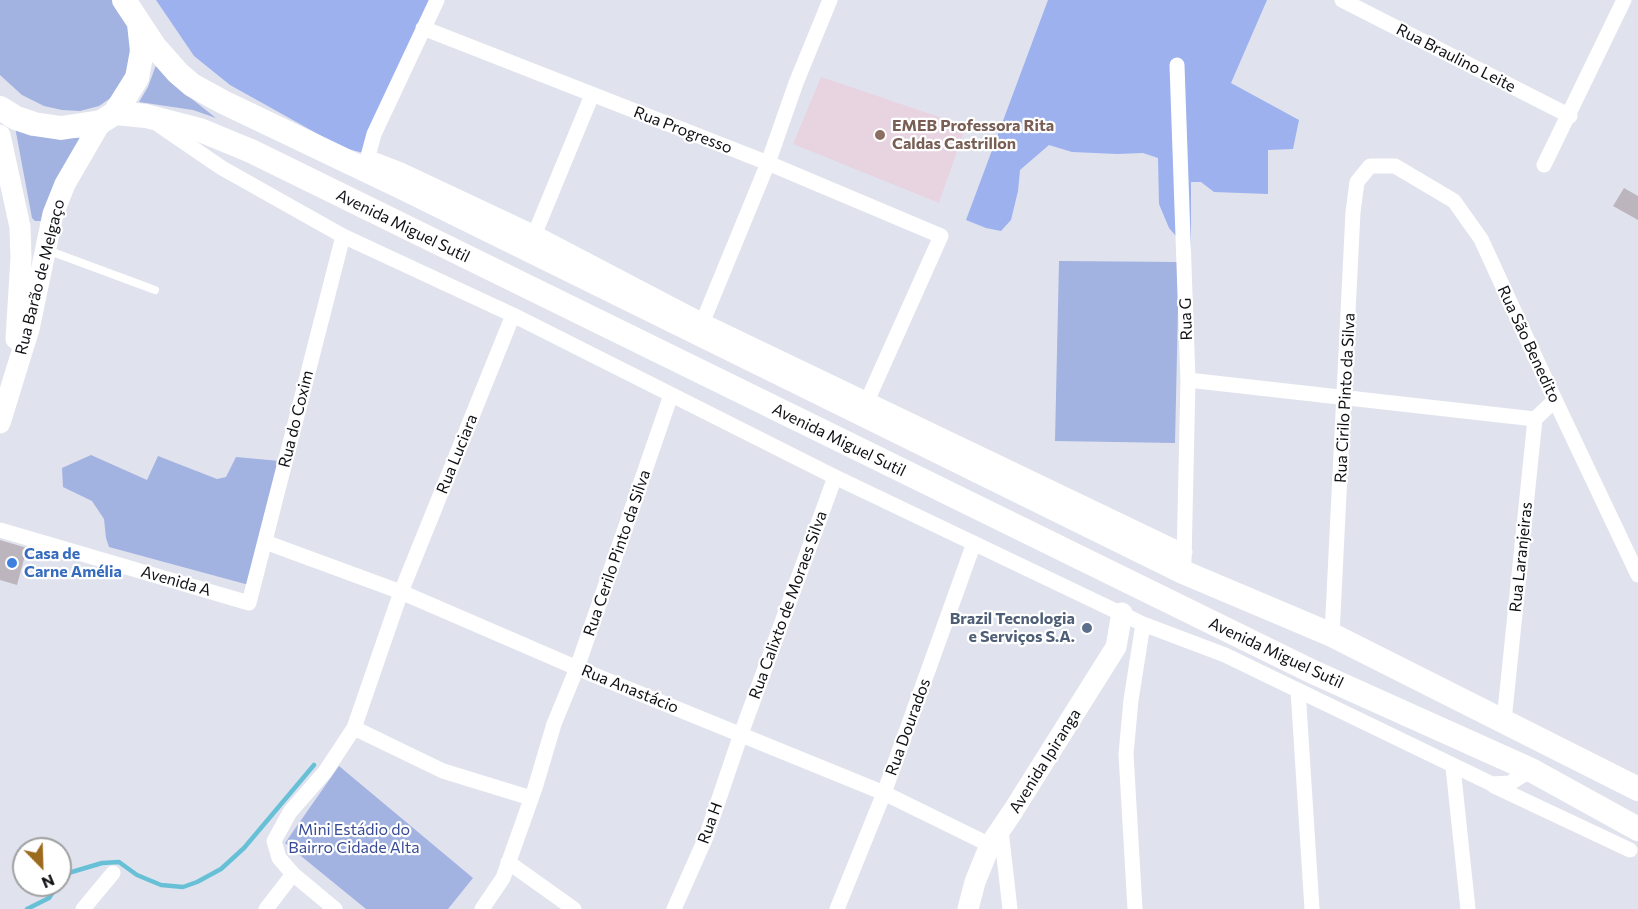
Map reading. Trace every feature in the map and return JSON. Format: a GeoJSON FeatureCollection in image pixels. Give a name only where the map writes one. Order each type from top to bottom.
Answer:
{"type":"FeatureCollection","features":[{"type":"Feature","properties":{"kind":"main road","name":"Avenida Miguel Sutil"},"geometry":{"type":"LineString","coordinates":[[124,0],[139,24],[170,64],[192,85],[363,164],[403,188],[1184,562],[1638,789]]}},
{"type":"Feature","properties":{"kind":"main road","name":"Avenida Miguel Sutil"},"geometry":{"type":"LineString","coordinates":[[108,117],[136,78],[142,51],[139,24]]}},
{"type":"Feature","properties":{"kind":"main road"},"geometry":{"type":"LineString","coordinates":[[0,108],[16,118],[34,124],[61,128],[108,117]]}},
{"type":"Feature","properties":{"kind":"main road","name":"Avenida Miguel Sutil"},"geometry":{"type":"LineString","coordinates":[[108,117],[146,116],[200,129],[251,151],[1313,672],[1531,770],[1634,839]]}},
{"type":"Feature","properties":{"kind":"street"},"geometry":{"type":"LineString","coordinates":[[363,164],[374,134],[438,0]]}},
{"type":"Feature","properties":{"kind":"street"},"geometry":{"type":"LineString","coordinates":[[704,321],[768,163],[796,82],[830,0]]}},
{"type":"Feature","properties":{"kind":"street","name":"Rua Braulino Leite"},"geometry":{"type":"LineString","coordinates":[[1342,0],[1570,116]]}},
{"type":"Feature","properties":{"kind":"street"},"geometry":{"type":"LineString","coordinates":[[1544,165],[1570,116],[1618,2]]}},
{"type":"Feature","properties":{"kind":"street","name":"Rua Progresso"},"geometry":{"type":"LineString","coordinates":[[423,28],[768,163],[942,236],[867,399]]}},
{"type":"Feature","properties":{"kind":"street","name":"Rua G"},"geometry":{"type":"LineString","coordinates":[[1177,65],[1188,380],[1184,562]]}},
{"type":"Feature","properties":{"kind":"street"},"geometry":{"type":"LineString","coordinates":[[535,233],[592,95]]}},
{"type":"Feature","properties":{"kind":"street","name":"Avenida Miguel Sutil"},"geometry":{"type":"LineString","coordinates":[[146,116],[222,168],[343,236],[513,315],[835,477],[1143,624],[1225,655],[1454,767],[1634,839]]}},
{"type":"Feature","properties":{"kind":"street","name":"Rua Barão de Melgaço"},"geometry":{"type":"LineString","coordinates":[[0,423],[29,328],[53,214],[65,183],[108,117]]}},
{"type":"Feature","properties":{"kind":"street","name":"Rua Barão de Melgaço"},"geometry":{"type":"LineString","coordinates":[[0,135],[20,227],[21,258],[16,328],[16,370]]}},
{"type":"Feature","properties":{"kind":"street","name":"Avenida Miguel Sutil"},"geometry":{"type":"LineString","coordinates":[[363,164],[375,160],[401,170],[535,233],[704,321],[867,399],[1184,562]]}},
{"type":"Feature","properties":{"kind":"street","name":"Rua Cirilo Pinto da Silva"},"geometry":{"type":"LineString","coordinates":[[1332,635],[1353,212],[1357,182],[1370,166]]}},
{"type":"Feature","properties":{"kind":"street","name":"Rua São Benedito"},"geometry":{"type":"LineString","coordinates":[[1370,166],[1395,166],[1454,201],[1481,238],[1638,575]]}},
{"type":"Feature","properties":{"kind":"street"},"geometry":{"type":"LineString","coordinates":[[20,227],[45,249]]}},
{"type":"Feature","properties":{"kind":"street","name":"Rua do Coxim"},"geometry":{"type":"LineString","coordinates":[[249,603],[343,236]]}},
{"type":"Feature","properties":{"kind":"street","name":"Rua Luciara"},"geometry":{"type":"LineString","coordinates":[[293,874],[279,858],[274,841],[290,812],[325,772],[354,728],[401,592],[513,315]]}},
{"type":"Feature","properties":{"kind":"street"},"geometry":{"type":"LineString","coordinates":[[1188,380],[1535,419],[1555,400]]}},
{"type":"Feature","properties":{"kind":"street","name":"Rua Cerilo Pinto da Silva"},"geometry":{"type":"LineString","coordinates":[[482,909],[503,878],[554,724],[577,668],[671,395]]}},
{"type":"Feature","properties":{"kind":"street","name":"Rua Laranjeiras"},"geometry":{"type":"LineString","coordinates":[[1504,721],[1535,419]]}},
{"type":"Feature","properties":{"kind":"street","name":"Rua Calixto de Moraes Silva"},"geometry":{"type":"LineString","coordinates":[[741,734],[835,477]]}},
{"type":"Feature","properties":{"kind":"street","name":"Avenida A"},"geometry":{"type":"LineString","coordinates":[[0,530],[249,603]]}},
{"type":"Feature","properties":{"kind":"street","name":"Rua Anastácio"},"geometry":{"type":"LineString","coordinates":[[265,542],[401,592],[577,668],[995,838]]}},
{"type":"Feature","properties":{"kind":"street","name":"Rua Dourados"},"geometry":{"type":"LineString","coordinates":[[837,909],[884,793],[974,543]]}},
{"type":"Feature","properties":{"kind":"street","name":"Avenida Ipiranga"},"geometry":{"type":"LineString","coordinates":[[968,909],[975,882],[995,838],[1116,647],[1122,613]]}},
{"type":"Feature","properties":{"kind":"street"},"geometry":{"type":"LineString","coordinates":[[1135,909],[1126,754],[1131,700],[1143,624]]}},
{"type":"Feature","properties":{"kind":"street"},"geometry":{"type":"LineString","coordinates":[[1299,690],[1312,909]]}},
{"type":"Feature","properties":{"kind":"street"},"geometry":{"type":"LineString","coordinates":[[354,728],[443,771],[531,798]]}},
{"type":"Feature","properties":{"kind":"street","name":"Rua H"},"geometry":{"type":"LineString","coordinates":[[674,909],[706,837],[741,734]]}},
{"type":"Feature","properties":{"kind":"street"},"geometry":{"type":"LineString","coordinates":[[1454,767],[1468,909]]}},
{"type":"Feature","properties":{"kind":"street"},"geometry":{"type":"LineString","coordinates":[[1492,784],[1510,783],[1531,770]]}},
{"type":"Feature","properties":{"kind":"street"},"geometry":{"type":"LineString","coordinates":[[995,838],[1010,909]]}},
{"type":"Feature","properties":{"kind":"street"},"geometry":{"type":"LineString","coordinates":[[508,862],[574,909]]}},
{"type":"Feature","properties":{"kind":"street"},"geometry":{"type":"LineString","coordinates":[[83,909],[113,873]]}},
{"type":"Feature","properties":{"kind":"street"},"geometry":{"type":"LineString","coordinates":[[266,909],[293,874],[335,909]]}},
{"type":"Feature","properties":{"kind":"lane"},"geometry":{"type":"LineString","coordinates":[[45,249],[155,290]]}},
{"type":"Feature","properties":{"kind":"shaded area"},"geometry":{"type":"Polygon","coordinates":[[[156,0],[434,0],[364,153],[343,148],[230,85],[194,56],[156,0]]]}},
{"type":"Feature","properties":{"kind":"shaded area"},"geometry":{"type":"Polygon","coordinates":[[[1048,0],[1267,0],[1231,83],[1299,120],[1293,149],[1268,150],[1268,194],[1214,192],[1201,182],[1191,182],[1191,262],[1181,242],[1169,228],[1159,204],[1158,158],[1143,153],[1072,152],[1049,145],[1020,170],[1011,220],[1001,231],[966,220],[1048,0]]]}},
{"type":"Feature","properties":{"kind":"shaded area","name":"EMEB Professora Rita Caldas Castrillon"},"geometry":{"type":"Polygon","coordinates":[[[821,77],[966,126],[939,203],[793,144],[821,77]]]}},
{"type":"Feature","properties":{"kind":"green space"},"geometry":{"type":"Polygon","coordinates":[[[0,0],[116,0],[126,11],[135,60],[112,97],[99,106],[80,111],[44,106],[22,95],[0,75],[0,0]]]}},
{"type":"Feature","properties":{"kind":"green space"},"geometry":{"type":"Polygon","coordinates":[[[156,65],[178,88],[216,118],[193,110],[139,102],[148,87],[156,65]]]}},
{"type":"Feature","properties":{"kind":"green space"},"geometry":{"type":"Polygon","coordinates":[[[15,127],[54,138],[84,138],[49,198],[41,221],[35,221],[32,218],[15,127]]]}},
{"type":"Feature","properties":{"kind":"green space"},"geometry":{"type":"Polygon","coordinates":[[[1059,261],[1179,262],[1175,443],[1055,441],[1059,261]]]}},
{"type":"Feature","properties":{"kind":"green space"},"geometry":{"type":"Polygon","coordinates":[[[91,455],[147,480],[158,456],[217,479],[226,477],[236,457],[280,461],[249,585],[109,547],[104,519],[92,501],[63,487],[62,468],[91,455]]]}},
{"type":"Feature","properties":{"kind":"green space","name":"Mini Estádio do Bairro Cidade Alta"},"geometry":{"type":"Polygon","coordinates":[[[339,766],[473,878],[448,909],[366,909],[285,843],[339,766]]]}},
{"type":"Feature","properties":{"kind":"building"},"geometry":{"type":"Polygon","coordinates":[[[1624,188],[1638,196],[1638,220],[1613,206],[1624,188]]]}},
{"type":"Feature","properties":{"kind":"building","name":"Casa de Carne Amélia"},"geometry":{"type":"Polygon","coordinates":[[[0,540],[27,548],[17,585],[0,580],[0,540]]]}},
{"type":"Feature","properties":{"kind":"waterway"},"geometry":{"type":"LineString","coordinates":[[72,872],[102,863],[119,862],[137,875],[161,885],[183,887],[197,882],[221,869],[244,848],[314,765]]}},
{"type":"Feature","properties":{"kind":"waterway"},"geometry":{"type":"LineString","coordinates":[[27,909],[50,897]]}},
{"type":"Feature","properties":{"kind":"place","name":"EMEB Professora Rita Caldas Castrillon"},"geometry":{"type":"Point","coordinates":[880,135]}},
{"type":"Feature","properties":{"kind":"place","name":"Casa de Carne Amélia"},"geometry":{"type":"Point","coordinates":[12,563]}},
{"type":"Feature","properties":{"kind":"place","name":"Brazil Tecnologia e Serviços S.A."},"geometry":{"type":"Point","coordinates":[1087,628]}}]}
